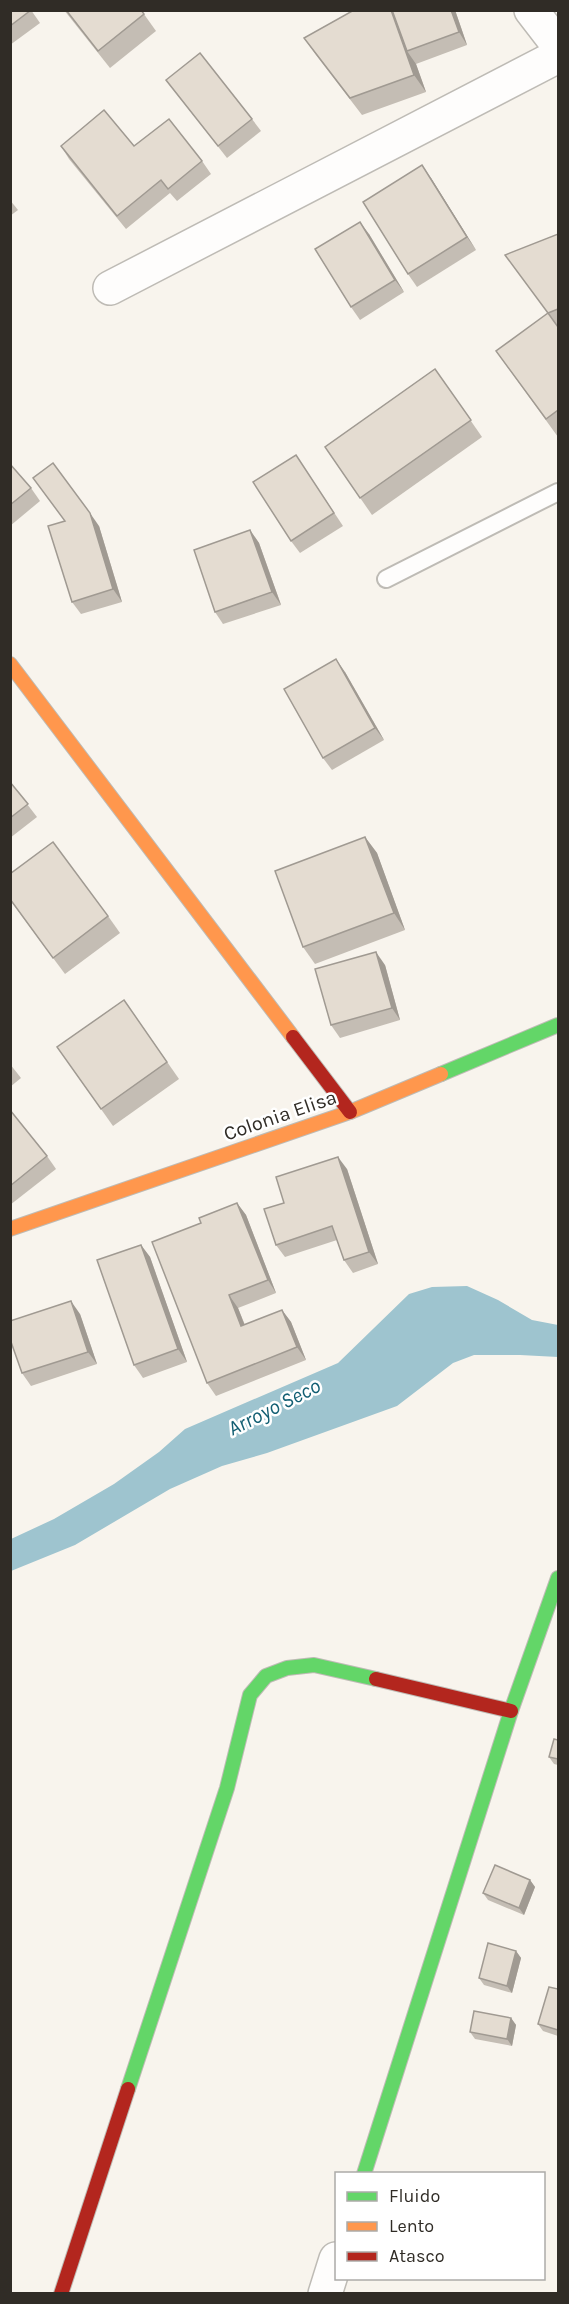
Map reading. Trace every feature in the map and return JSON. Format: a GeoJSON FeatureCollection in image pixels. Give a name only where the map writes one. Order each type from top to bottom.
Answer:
{"type":"FeatureCollection","features":[{"type":"Feature","properties":{"kind":"street"},"geometry":{"type":"LineString","coordinates":[[531,10],[558,45]]}},
{"type":"Feature","properties":{"kind":"street"},"geometry":{"type":"LineString","coordinates":[[110,288],[558,56]]}},
{"type":"Feature","properties":{"kind":"street"},"geometry":{"type":"LineString","coordinates":[[10,664],[350,1112]]}},
{"type":"Feature","properties":{"kind":"street","name":"Colonia Elisa"},"geometry":{"type":"LineString","coordinates":[[10,1230],[350,1112],[558,1025]]}},
{"type":"Feature","properties":{"kind":"street"},"geometry":{"type":"LineString","coordinates":[[365,2172],[511,1711],[558,1578]]}},
{"type":"Feature","properties":{"kind":"street"},"geometry":{"type":"LineString","coordinates":[[61,2294],[227,1788],[250,1695],[266,1676],[287,1668],[314,1665],[511,1711]]}},
{"type":"Feature","properties":{"kind":"street"},"geometry":{"type":"LineString","coordinates":[[326,2294],[335,2262]]}},
{"type":"Feature","properties":{"kind":"lane"},"geometry":{"type":"LineString","coordinates":[[386,579],[558,492]]}},
{"type":"Feature","properties":{"kind":"water","name":"Arroyo Seco"},"geometry":{"type":"Polygon","coordinates":[[[467,1286],[498,1300],[532,1320],[558,1325],[558,1357],[474,1355],[453,1363],[397,1406],[267,1453],[222,1466],[170,1489],[75,1545],[11,1571],[11,1539],[54,1519],[114,1484],[159,1452],[185,1429],[338,1363],[409,1294],[432,1287],[467,1286]]]}},
{"type":"Feature","properties":{"kind":"building"},"geometry":{"type":"Polygon","coordinates":[[[10,10],[31,10],[10,26],[10,10]]]}},
{"type":"Feature","properties":{"kind":"building"},"geometry":{"type":"Polygon","coordinates":[[[66,10],[141,10],[144,14],[98,51],[66,10]]]}},
{"type":"Feature","properties":{"kind":"building"},"geometry":{"type":"Polygon","coordinates":[[[354,10],[391,10],[414,75],[350,98],[304,38],[354,10]]]}},
{"type":"Feature","properties":{"kind":"building"},"geometry":{"type":"Polygon","coordinates":[[[392,10],[451,10],[459,32],[407,51],[392,10]]]}},
{"type":"Feature","properties":{"kind":"building"},"geometry":{"type":"Polygon","coordinates":[[[200,53],[252,119],[218,146],[166,80],[200,53]]]}},
{"type":"Feature","properties":{"kind":"building"},"geometry":{"type":"Polygon","coordinates":[[[104,110],[134,146],[169,119],[202,161],[168,189],[161,180],[117,216],[61,146],[104,110]]]}},
{"type":"Feature","properties":{"kind":"building"},"geometry":{"type":"Polygon","coordinates":[[[422,165],[467,237],[408,274],[363,202],[422,165]]]}},
{"type":"Feature","properties":{"kind":"building"},"geometry":{"type":"Polygon","coordinates":[[[360,222],[395,280],[351,307],[315,249],[360,222]]]}},
{"type":"Feature","properties":{"kind":"building"},"geometry":{"type":"Polygon","coordinates":[[[558,234],[558,309],[548,313],[505,255],[558,234]]]}},
{"type":"Feature","properties":{"kind":"building"},"geometry":{"type":"Polygon","coordinates":[[[548,313],[558,327],[558,410],[546,419],[496,351],[548,313]]]}},
{"type":"Feature","properties":{"kind":"building"},"geometry":{"type":"Polygon","coordinates":[[[435,369],[471,420],[360,498],[325,447],[435,369]]]}},
{"type":"Feature","properties":{"kind":"building"},"geometry":{"type":"Polygon","coordinates":[[[296,455],[334,513],[291,541],[253,482],[296,455]]]}},
{"type":"Feature","properties":{"kind":"building"},"geometry":{"type":"Polygon","coordinates":[[[53,463],[90,513],[113,589],[72,602],[48,526],[65,521],[33,478],[53,463]]]}},
{"type":"Feature","properties":{"kind":"building"},"geometry":{"type":"Polygon","coordinates":[[[10,464],[31,488],[10,505],[10,464]]]}},
{"type":"Feature","properties":{"kind":"building"},"geometry":{"type":"Polygon","coordinates":[[[250,530],[272,592],[215,612],[194,550],[250,530]]]}},
{"type":"Feature","properties":{"kind":"building"},"geometry":{"type":"Polygon","coordinates":[[[336,659],[375,728],[323,758],[284,689],[336,659]]]}},
{"type":"Feature","properties":{"kind":"building"},"geometry":{"type":"Polygon","coordinates":[[[10,782],[28,804],[10,818],[10,782]]]}},
{"type":"Feature","properties":{"kind":"building"},"geometry":{"type":"Polygon","coordinates":[[[365,837],[394,913],[303,947],[275,871],[365,837]]]}},
{"type":"Feature","properties":{"kind":"building"},"geometry":{"type":"Polygon","coordinates":[[[53,842],[108,916],[53,958],[10,899],[10,874],[53,842]]]}},
{"type":"Feature","properties":{"kind":"building"},"geometry":{"type":"Polygon","coordinates":[[[376,952],[392,1008],[331,1025],[315,969],[376,952]]]}},
{"type":"Feature","properties":{"kind":"building"},"geometry":{"type":"Polygon","coordinates":[[[124,1000],[167,1062],[101,1109],[57,1047],[124,1000]]]}},
{"type":"Feature","properties":{"kind":"building"},"geometry":{"type":"Polygon","coordinates":[[[10,1110],[47,1156],[10,1186],[10,1110]]]}},
{"type":"Feature","properties":{"kind":"building"},"geometry":{"type":"Polygon","coordinates":[[[338,1157],[369,1252],[344,1260],[332,1226],[276,1245],[264,1209],[284,1203],[276,1177],[338,1157]]]}},
{"type":"Feature","properties":{"kind":"building"},"geometry":{"type":"Polygon","coordinates":[[[237,1203],[268,1280],[229,1295],[241,1326],[282,1310],[297,1347],[207,1383],[152,1242],[201,1223],[199,1218],[237,1203]]]}},
{"type":"Feature","properties":{"kind":"building"},"geometry":{"type":"Polygon","coordinates":[[[141,1245],[178,1349],[134,1365],[97,1260],[141,1245]]]}},
{"type":"Feature","properties":{"kind":"building"},"geometry":{"type":"Polygon","coordinates":[[[71,1301],[88,1352],[22,1373],[10,1339],[10,1321],[71,1301]]]}},
{"type":"Feature","properties":{"kind":"building"},"geometry":{"type":"Polygon","coordinates":[[[554,1739],[558,1740],[558,1759],[549,1757],[554,1739]]]}},
{"type":"Feature","properties":{"kind":"building"},"geometry":{"type":"Polygon","coordinates":[[[495,1865],[530,1880],[519,1908],[483,1893],[495,1865]]]}},
{"type":"Feature","properties":{"kind":"building"},"geometry":{"type":"Polygon","coordinates":[[[488,1943],[516,1951],[507,1986],[479,1978],[488,1943]]]}},
{"type":"Feature","properties":{"kind":"building"},"geometry":{"type":"Polygon","coordinates":[[[549,1987],[558,1989],[558,2030],[538,2024],[549,1987]]]}},
{"type":"Feature","properties":{"kind":"building"},"geometry":{"type":"Polygon","coordinates":[[[474,2011],[511,2018],[507,2039],[470,2032],[474,2011]]]}},
{"type":"Feature","properties":{"kind":"traffic: fast"},"geometry":{"type":"LineString","coordinates":[[441,1074],[558,1025]]}},
{"type":"Feature","properties":{"kind":"traffic: fast"},"geometry":{"type":"LineString","coordinates":[[365,2172],[511,1711],[558,1578]]}},
{"type":"Feature","properties":{"kind":"traffic: fast"},"geometry":{"type":"LineString","coordinates":[[128,2089],[227,1788],[250,1695],[266,1676],[287,1668],[314,1665],[376,1679]]}},
{"type":"Feature","properties":{"kind":"traffic: slow"},"geometry":{"type":"LineString","coordinates":[[10,664],[293,1037]]}},
{"type":"Feature","properties":{"kind":"traffic: slow"},"geometry":{"type":"LineString","coordinates":[[10,1229],[350,1112],[441,1074]]}},
{"type":"Feature","properties":{"kind":"traffic: jam"},"geometry":{"type":"LineString","coordinates":[[293,1037],[350,1112]]}},
{"type":"Feature","properties":{"kind":"traffic: jam"},"geometry":{"type":"LineString","coordinates":[[376,1679],[511,1711]]}},
{"type":"Feature","properties":{"kind":"traffic: jam"},"geometry":{"type":"LineString","coordinates":[[61,2294],[128,2089]]}}]}
